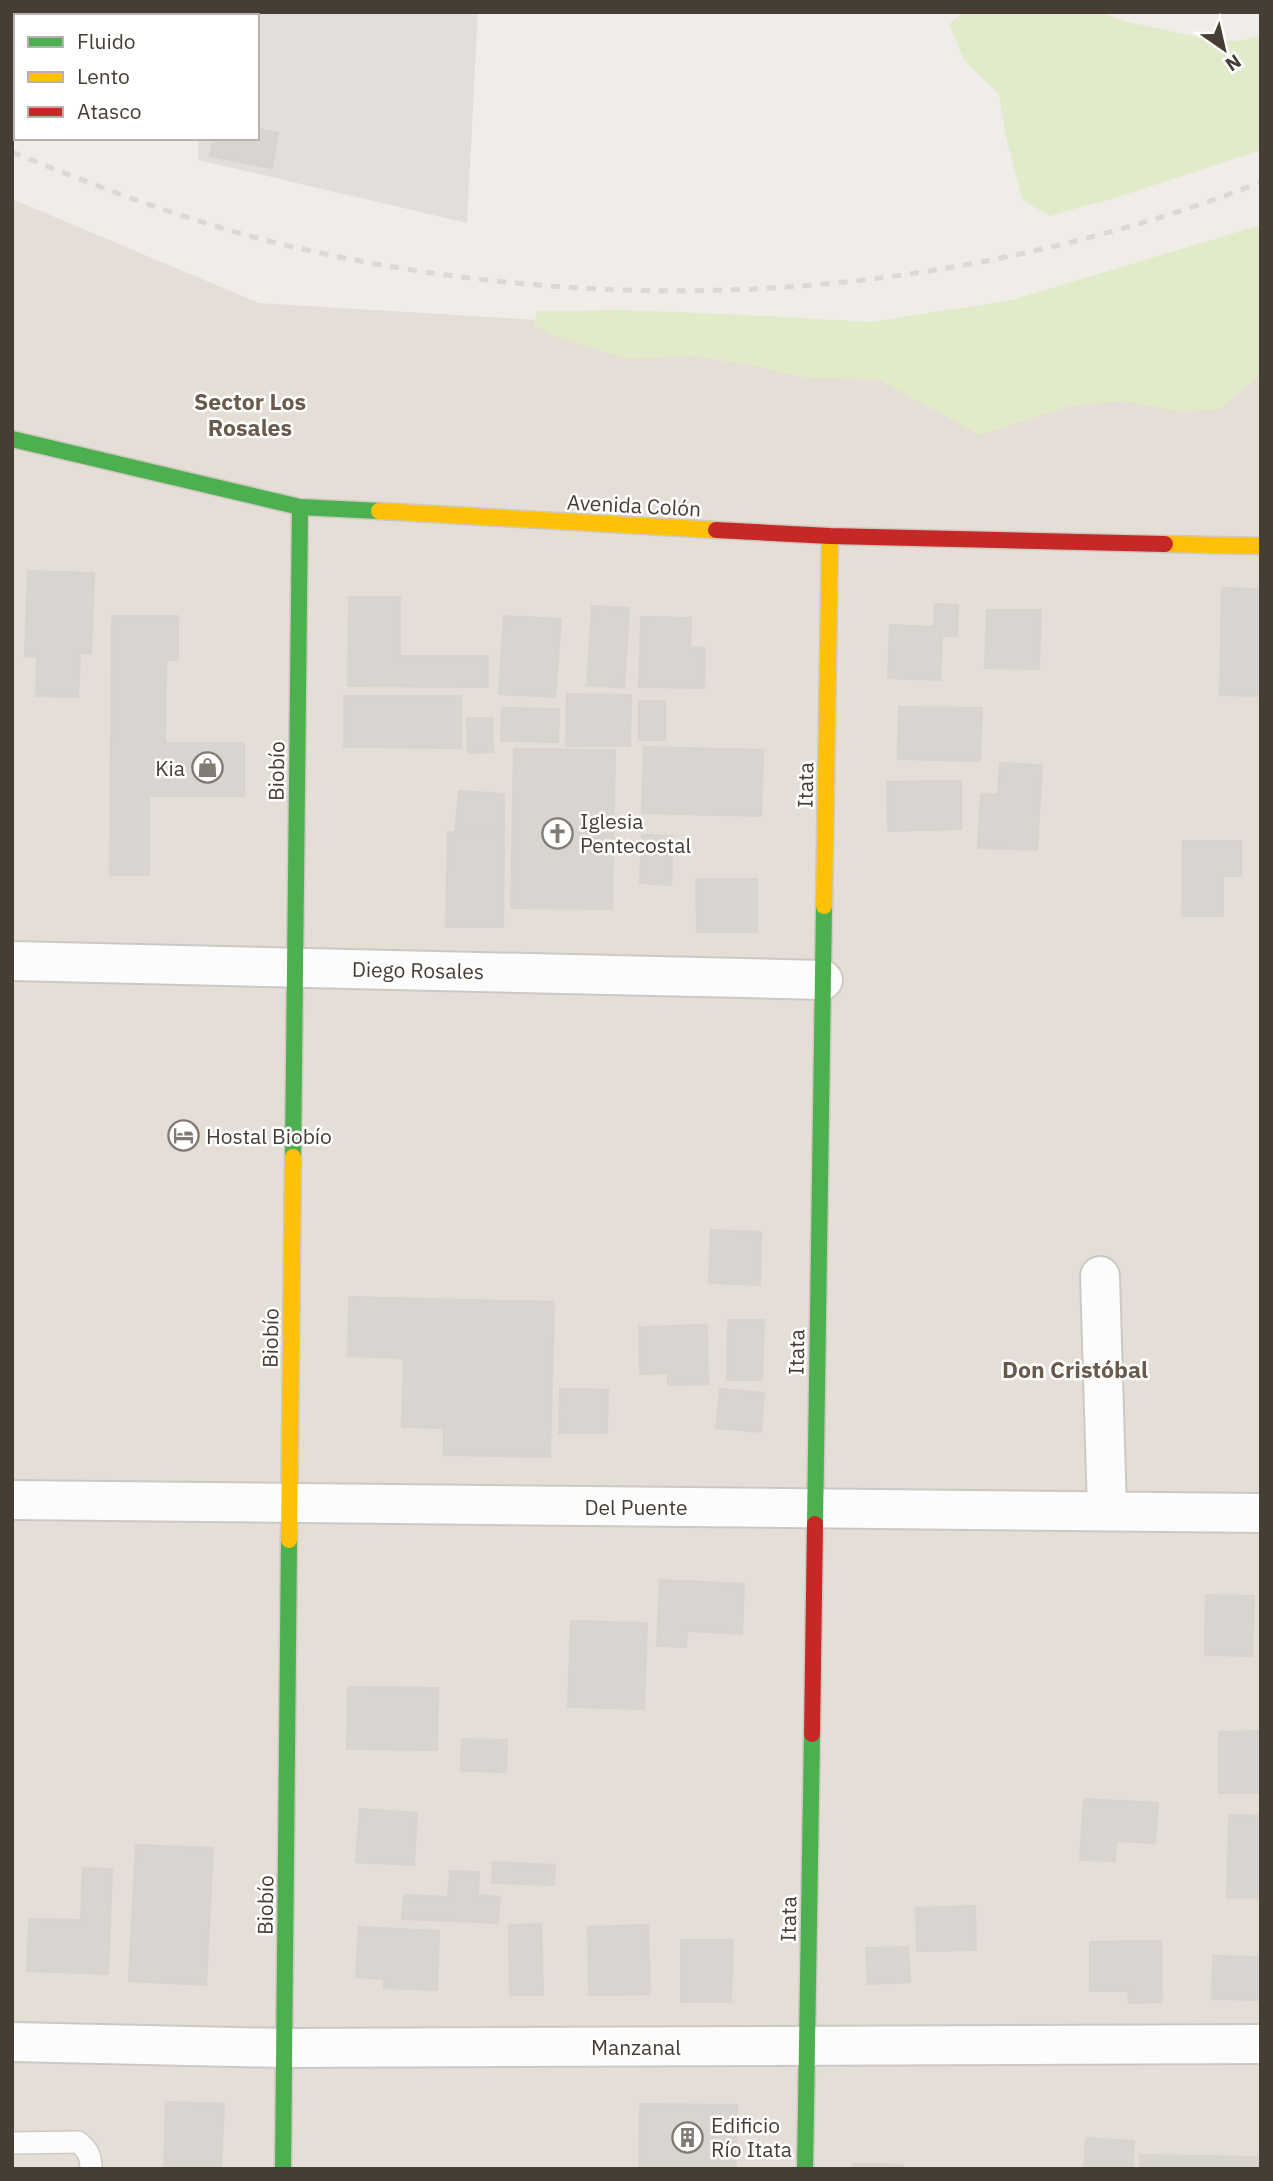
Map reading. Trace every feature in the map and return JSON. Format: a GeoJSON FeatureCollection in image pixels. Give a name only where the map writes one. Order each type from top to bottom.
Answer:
{"type":"FeatureCollection","features":[{"type":"Feature","properties":{"kind":"street","name":"Avenida Colón"},"geometry":{"type":"LineString","coordinates":[[12,439],[300,508],[830,536],[1261,547]]}},
{"type":"Feature","properties":{"kind":"street","name":"Biobío"},"geometry":{"type":"LineString","coordinates":[[283,2169],[300,508]]}},
{"type":"Feature","properties":{"kind":"street","name":"Itata"},"geometry":{"type":"LineString","coordinates":[[805,2169],[830,536]]}},
{"type":"Feature","properties":{"kind":"street","name":"Diego Rosales"},"geometry":{"type":"LineString","coordinates":[[12,961],[823,980]]}},
{"type":"Feature","properties":{"kind":"street"},"geometry":{"type":"LineString","coordinates":[[1100,1276],[1107,1511]]}},
{"type":"Feature","properties":{"kind":"street","name":"Del Puente"},"geometry":{"type":"LineString","coordinates":[[12,1500],[1261,1513]]}},
{"type":"Feature","properties":{"kind":"street","name":"Manzanal"},"geometry":{"type":"LineString","coordinates":[[12,2042],[284,2048],[1261,2044]]}},
{"type":"Feature","properties":{"kind":"lane"},"geometry":{"type":"LineString","coordinates":[[12,2143],[78,2142],[86,2148],[91,2158],[91,2169]]}},
{"type":"Feature","properties":{"kind":"shaded area"},"geometry":{"type":"Polygon","coordinates":[[[478,12],[467,223],[198,160],[198,140],[259,140],[259,14],[194,14],[478,12]]]}},
{"type":"Feature","properties":{"kind":"shaded area"},"geometry":{"type":"Polygon","coordinates":[[[12,199],[259,303],[963,346],[1261,253],[1261,2169],[12,2169],[12,199]]]}},
{"type":"Feature","properties":{"kind":"green space"},"geometry":{"type":"Polygon","coordinates":[[[964,12],[1100,12],[1127,22],[1208,39],[1240,41],[1261,35],[1261,150],[1121,196],[1049,216],[1022,199],[1005,133],[999,94],[964,60],[949,24],[964,12]]]}},
{"type":"Feature","properties":{"kind":"green space"},"geometry":{"type":"Polygon","coordinates":[[[1261,225],[1261,375],[1218,410],[1181,412],[1125,401],[1070,406],[980,435],[879,380],[808,378],[692,356],[628,359],[554,336],[534,325],[537,311],[624,310],[870,322],[1012,300],[1261,225]]]}},
{"type":"Feature","properties":{"kind":"building"},"geometry":{"type":"Polygon","coordinates":[[[259,129],[278,133],[272,168],[210,156],[214,140],[259,140],[259,129]]]}},
{"type":"Feature","properties":{"kind":"building"},"geometry":{"type":"Polygon","coordinates":[[[28,571],[94,573],[91,653],[80,653],[78,697],[36,696],[37,657],[25,656],[28,571]]]}},
{"type":"Feature","properties":{"kind":"building"},"geometry":{"type":"Polygon","coordinates":[[[1222,588],[1261,589],[1261,696],[1220,695],[1222,588]]]}},
{"type":"Feature","properties":{"kind":"building"},"geometry":{"type":"Polygon","coordinates":[[[349,597],[400,597],[400,656],[488,656],[488,687],[348,686],[349,597]]]}},
{"type":"Feature","properties":{"kind":"building"},"geometry":{"type":"Polygon","coordinates":[[[935,604],[958,605],[957,636],[942,636],[940,680],[888,678],[890,625],[934,627],[935,604]]]}},
{"type":"Feature","properties":{"kind":"building"},"geometry":{"type":"Polygon","coordinates":[[[592,606],[629,608],[624,688],[587,685],[592,606]]]}},
{"type":"Feature","properties":{"kind":"building"},"geometry":{"type":"Polygon","coordinates":[[[987,610],[1041,610],[1039,669],[985,668],[987,610]]]}},
{"type":"Feature","properties":{"kind":"building"},"geometry":{"type":"Polygon","coordinates":[[[112,616],[178,616],[178,660],[166,660],[165,743],[244,743],[244,796],[149,796],[149,875],[110,875],[112,616]]]}},
{"type":"Feature","properties":{"kind":"building"},"geometry":{"type":"Polygon","coordinates":[[[504,616],[561,619],[555,697],[499,694],[504,616]]]}},
{"type":"Feature","properties":{"kind":"building"},"geometry":{"type":"Polygon","coordinates":[[[641,617],[691,618],[690,647],[705,648],[704,688],[639,687],[641,617]]]}},
{"type":"Feature","properties":{"kind":"building"},"geometry":{"type":"Polygon","coordinates":[[[567,694],[631,695],[630,746],[566,746],[567,694]]]}},
{"type":"Feature","properties":{"kind":"building"},"geometry":{"type":"Polygon","coordinates":[[[344,696],[461,696],[461,748],[344,747],[344,696]]]}},
{"type":"Feature","properties":{"kind":"building"},"geometry":{"type":"Polygon","coordinates":[[[639,701],[665,701],[665,740],[639,740],[639,701]]]}},
{"type":"Feature","properties":{"kind":"building"},"geometry":{"type":"Polygon","coordinates":[[[899,707],[982,708],[980,761],[898,759],[899,707]]]}},
{"type":"Feature","properties":{"kind":"building"},"geometry":{"type":"Polygon","coordinates":[[[502,708],[559,709],[558,742],[501,741],[502,708]]]}},
{"type":"Feature","properties":{"kind":"building"},"geometry":{"type":"Polygon","coordinates":[[[467,718],[492,718],[493,752],[468,753],[467,718]]]}},
{"type":"Feature","properties":{"kind":"building"},"geometry":{"type":"Polygon","coordinates":[[[644,747],[763,750],[761,816],[642,813],[644,747]]]}},
{"type":"Feature","properties":{"kind":"building"},"geometry":{"type":"Polygon","coordinates":[[[514,749],[615,750],[612,909],[511,908],[514,749]]]}},
{"type":"Feature","properties":{"kind":"building"},"geometry":{"type":"Polygon","coordinates":[[[1000,763],[1042,765],[1037,850],[978,848],[981,794],[998,795],[1000,763]]]}},
{"type":"Feature","properties":{"kind":"building"},"geometry":{"type":"Polygon","coordinates":[[[961,781],[961,829],[888,831],[887,782],[961,781]]]}},
{"type":"Feature","properties":{"kind":"building"},"geometry":{"type":"Polygon","coordinates":[[[459,791],[504,794],[504,832],[455,832],[459,791]]]}},
{"type":"Feature","properties":{"kind":"building"},"geometry":{"type":"Polygon","coordinates":[[[448,832],[504,832],[503,927],[446,927],[448,832]]]}},
{"type":"Feature","properties":{"kind":"building"},"geometry":{"type":"Polygon","coordinates":[[[642,835],[673,836],[671,885],[640,883],[642,835]]]}},
{"type":"Feature","properties":{"kind":"building"},"geometry":{"type":"Polygon","coordinates":[[[1183,841],[1241,841],[1241,876],[1223,876],[1223,916],[1182,916],[1183,841]]]}},
{"type":"Feature","properties":{"kind":"building"},"geometry":{"type":"Polygon","coordinates":[[[696,879],[757,879],[757,932],[697,932],[696,879]]]}},
{"type":"Feature","properties":{"kind":"building"},"geometry":{"type":"Polygon","coordinates":[[[711,1230],[761,1232],[760,1285],[709,1283],[711,1230]]]}},
{"type":"Feature","properties":{"kind":"building"},"geometry":{"type":"Polygon","coordinates":[[[349,1297],[554,1302],[550,1457],[444,1455],[444,1428],[402,1427],[404,1358],[348,1356],[349,1297]]]}},
{"type":"Feature","properties":{"kind":"building"},"geometry":{"type":"Polygon","coordinates":[[[728,1320],[764,1320],[762,1380],[727,1380],[728,1320]]]}},
{"type":"Feature","properties":{"kind":"building"},"geometry":{"type":"Polygon","coordinates":[[[707,1325],[708,1384],[668,1385],[668,1373],[640,1374],[639,1327],[707,1325]]]}},
{"type":"Feature","properties":{"kind":"building"},"geometry":{"type":"Polygon","coordinates":[[[560,1389],[608,1390],[607,1433],[559,1433],[560,1389]]]}},
{"type":"Feature","properties":{"kind":"building"},"geometry":{"type":"Polygon","coordinates":[[[720,1389],[764,1393],[761,1432],[716,1428],[720,1389]]]}},
{"type":"Feature","properties":{"kind":"building"},"geometry":{"type":"Polygon","coordinates":[[[660,1580],[744,1584],[742,1634],[687,1631],[686,1647],[657,1646],[660,1580]]]}},
{"type":"Feature","properties":{"kind":"building"},"geometry":{"type":"Polygon","coordinates":[[[1206,1595],[1254,1596],[1252,1656],[1205,1655],[1206,1595]]]}},
{"type":"Feature","properties":{"kind":"building"},"geometry":{"type":"Polygon","coordinates":[[[571,1621],[647,1623],[644,1709],[568,1707],[571,1621]]]}},
{"type":"Feature","properties":{"kind":"building"},"geometry":{"type":"Polygon","coordinates":[[[348,1687],[438,1688],[437,1750],[347,1749],[348,1687]]]}},
{"type":"Feature","properties":{"kind":"building"},"geometry":{"type":"Polygon","coordinates":[[[1261,1731],[1261,1793],[1219,1793],[1219,1732],[1261,1731]]]}},
{"type":"Feature","properties":{"kind":"building"},"geometry":{"type":"Polygon","coordinates":[[[462,1739],[507,1740],[506,1772],[461,1771],[462,1739]]]}},
{"type":"Feature","properties":{"kind":"building"},"geometry":{"type":"Polygon","coordinates":[[[1084,1799],[1158,1803],[1155,1843],[1116,1841],[1115,1861],[1080,1860],[1084,1799]]]}},
{"type":"Feature","properties":{"kind":"building"},"geometry":{"type":"Polygon","coordinates":[[[360,1809],[417,1813],[414,1865],[356,1862],[360,1809]]]}},
{"type":"Feature","properties":{"kind":"building"},"geometry":{"type":"Polygon","coordinates":[[[1229,1815],[1261,1816],[1261,1898],[1227,1897],[1229,1815]]]}},
{"type":"Feature","properties":{"kind":"building"},"geometry":{"type":"Polygon","coordinates":[[[136,1845],[213,1848],[206,1985],[129,1981],[136,1845]]]}},
{"type":"Feature","properties":{"kind":"building"},"geometry":{"type":"Polygon","coordinates":[[[493,1862],[555,1865],[554,1885],[492,1883],[493,1862]]]}},
{"type":"Feature","properties":{"kind":"building"},"geometry":{"type":"Polygon","coordinates":[[[83,1868],[112,1869],[108,1974],[27,1971],[29,1919],[81,1920],[83,1868]]]}},
{"type":"Feature","properties":{"kind":"building"},"geometry":{"type":"Polygon","coordinates":[[[450,1871],[479,1872],[478,1895],[500,1897],[498,1923],[402,1919],[404,1895],[448,1897],[450,1871]]]}},
{"type":"Feature","properties":{"kind":"building"},"geometry":{"type":"Polygon","coordinates":[[[975,1906],[976,1950],[917,1951],[916,1908],[975,1906]]]}},
{"type":"Feature","properties":{"kind":"building"},"geometry":{"type":"Polygon","coordinates":[[[541,1924],[543,1995],[510,1995],[509,1925],[541,1924]]]}},
{"type":"Feature","properties":{"kind":"building"},"geometry":{"type":"Polygon","coordinates":[[[648,1925],[650,1994],[589,1995],[588,1927],[648,1925]]]}},
{"type":"Feature","properties":{"kind":"building"},"geometry":{"type":"Polygon","coordinates":[[[359,1927],[439,1931],[437,1990],[384,1988],[384,1979],[356,1977],[359,1927]]]}},
{"type":"Feature","properties":{"kind":"building"},"geometry":{"type":"Polygon","coordinates":[[[681,1940],[733,1940],[731,2002],[681,2002],[681,1940]]]}},
{"type":"Feature","properties":{"kind":"building"},"geometry":{"type":"Polygon","coordinates":[[[1161,1941],[1162,2002],[1129,2003],[1128,1991],[1090,1991],[1090,1942],[1161,1941]]]}},
{"type":"Feature","properties":{"kind":"building"},"geometry":{"type":"Polygon","coordinates":[[[908,1947],[910,1982],[868,1984],[866,1948],[908,1947]]]}},
{"type":"Feature","properties":{"kind":"building"},"geometry":{"type":"Polygon","coordinates":[[[1213,1956],[1261,1957],[1261,2000],[1212,1999],[1213,1956]]]}},
{"type":"Feature","properties":{"kind":"building"},"geometry":{"type":"Polygon","coordinates":[[[166,2102],[224,2104],[221,2169],[164,2169],[166,2102]]]}},
{"type":"Feature","properties":{"kind":"building","name":"Edificio Río Itata"},"geometry":{"type":"Polygon","coordinates":[[[640,2104],[737,2105],[736,2169],[639,2169],[640,2104]]]}},
{"type":"Feature","properties":{"kind":"building"},"geometry":{"type":"Polygon","coordinates":[[[1086,2138],[1134,2141],[1132,2169],[1084,2169],[1086,2138]]]}},
{"type":"Feature","properties":{"kind":"building"},"geometry":{"type":"Polygon","coordinates":[[[1140,2155],[1261,2157],[1261,2169],[1140,2169],[1140,2155]]]}},
{"type":"Feature","properties":{"kind":"building"},"geometry":{"type":"Polygon","coordinates":[[[853,2164],[903,2165],[903,2169],[853,2169],[853,2164]]]}},
{"type":"Feature","properties":{"kind":"railway"},"geometry":{"type":"LineString","coordinates":[[12,152],[160,208],[235,232],[311,251],[400,268],[488,280],[577,288],[666,291],[754,289],[931,271],[1081,240],[1172,214],[1261,182]]}},
{"type":"Feature","properties":{"kind":"traffic: fast"},"geometry":{"type":"LineString","coordinates":[[12,439],[300,507],[379,511]]}},
{"type":"Feature","properties":{"kind":"traffic: fast"},"geometry":{"type":"LineString","coordinates":[[293,1157],[300,507]]}},
{"type":"Feature","properties":{"kind":"traffic: fast"},"geometry":{"type":"LineString","coordinates":[[815,1524],[824,906]]}},
{"type":"Feature","properties":{"kind":"traffic: fast"},"geometry":{"type":"LineString","coordinates":[[283,2169],[289,1540]]}},
{"type":"Feature","properties":{"kind":"traffic: fast"},"geometry":{"type":"LineString","coordinates":[[805,2169],[812,1734]]}},
{"type":"Feature","properties":{"kind":"traffic: slow"},"geometry":{"type":"LineString","coordinates":[[379,511],[716,530]]}},
{"type":"Feature","properties":{"kind":"traffic: slow"},"geometry":{"type":"LineString","coordinates":[[824,906],[830,536]]}},
{"type":"Feature","properties":{"kind":"traffic: slow"},"geometry":{"type":"LineString","coordinates":[[1165,544],[1261,546]]}},
{"type":"Feature","properties":{"kind":"traffic: slow"},"geometry":{"type":"LineString","coordinates":[[289,1540],[293,1157]]}},
{"type":"Feature","properties":{"kind":"traffic: jam"},"geometry":{"type":"LineString","coordinates":[[716,530],[830,536],[1165,544]]}},
{"type":"Feature","properties":{"kind":"traffic: jam"},"geometry":{"type":"LineString","coordinates":[[812,1734],[815,1524]]}},
{"type":"Feature","properties":{"kind":"place","name":"Kia"},"geometry":{"type":"Point","coordinates":[208,768]}},
{"type":"Feature","properties":{"kind":"place","name":"Iglesia Pentecostal"},"geometry":{"type":"Point","coordinates":[557,833]}},
{"type":"Feature","properties":{"kind":"place","name":"Hostal Biobío"},"geometry":{"type":"Point","coordinates":[183,1136]}},
{"type":"Feature","properties":{"kind":"place","name":"Edificio Río Itata"},"geometry":{"type":"Point","coordinates":[688,2137]}},
{"type":"Feature","properties":{"kind":"district","name":"Sector Los Rosales"},"geometry":{"type":"Point","coordinates":[250,414]}},
{"type":"Feature","properties":{"kind":"district","name":"Don Cristóbal"},"geometry":{"type":"Point","coordinates":[1075,1369]}}]}
